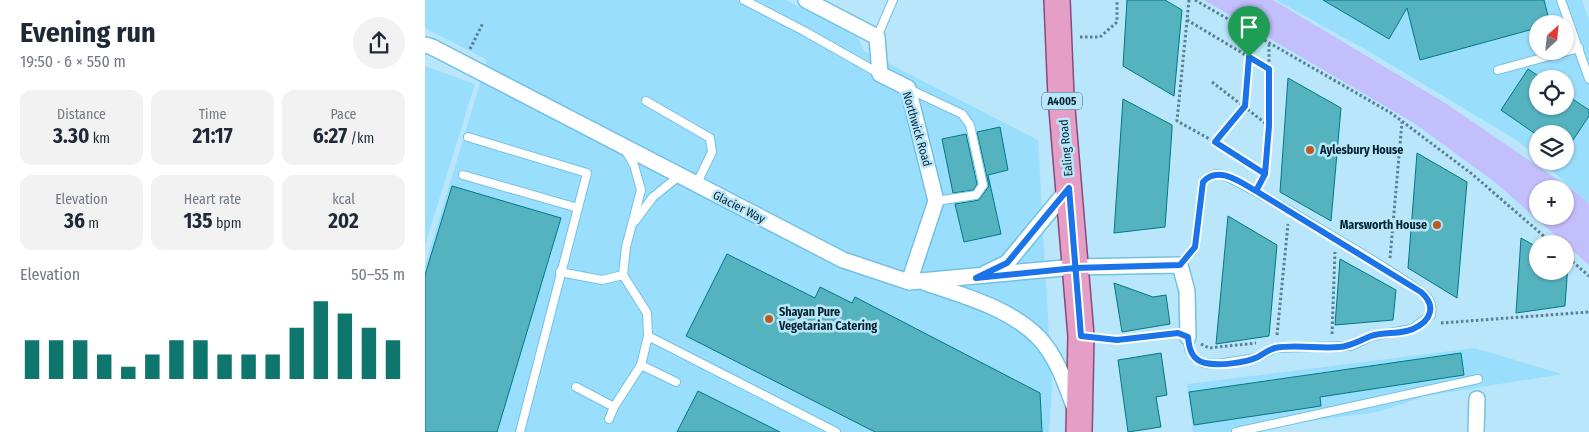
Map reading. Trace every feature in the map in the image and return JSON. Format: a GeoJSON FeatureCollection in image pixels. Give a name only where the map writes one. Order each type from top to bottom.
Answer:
{"type":"FeatureCollection","features":[{"type":"Feature","properties":{"kind":"main road","name":"Ealing Road"},"geometry":{"type":"LineString","coordinates":[[1059,13],[1069,188],[1081,336],[1079,426]]}},
{"type":"Feature","properties":{"kind":"street"},"geometry":{"type":"LineString","coordinates":[[806,0],[877,37],[881,74]]}},
{"type":"Feature","properties":{"kind":"street","name":"Glacier Way"},"geometry":{"type":"LineString","coordinates":[[425,46],[463,63],[843,260],[914,281],[976,278],[1075,268],[1180,265]]}},
{"type":"Feature","properties":{"kind":"street","name":"Northwick Road"},"geometry":{"type":"LineString","coordinates":[[881,74],[908,88],[936,201]]}},
{"type":"Feature","properties":{"kind":"street"},"geometry":{"type":"LineString","coordinates":[[976,278],[1007,263],[1069,188]]}},
{"type":"Feature","properties":{"kind":"street"},"geometry":{"type":"LineString","coordinates":[[936,201],[914,281],[989,306],[1027,328],[1039,339],[1061,374],[1079,426]]}},
{"type":"Feature","properties":{"kind":"street"},"geometry":{"type":"LineString","coordinates":[[1180,265],[1187,291],[1188,337]]}},
{"type":"Feature","properties":{"kind":"street"},"geometry":{"type":"LineString","coordinates":[[1476,432],[1477,399]]}},
{"type":"Feature","properties":{"kind":"lane"},"geometry":{"type":"LineString","coordinates":[[744,0],[881,74]]}},
{"type":"Feature","properties":{"kind":"lane"},"geometry":{"type":"LineString","coordinates":[[877,37],[893,0]]}},
{"type":"Feature","properties":{"kind":"lane"},"geometry":{"type":"LineString","coordinates":[[1561,0],[1589,79]]}},
{"type":"Feature","properties":{"kind":"lane"},"geometry":{"type":"LineString","coordinates":[[1497,70],[1579,48]]}},
{"type":"Feature","properties":{"kind":"lane"},"geometry":{"type":"LineString","coordinates":[[908,88],[962,114],[970,125],[983,185],[976,195],[936,201]]}},
{"type":"Feature","properties":{"kind":"lane"},"geometry":{"type":"LineString","coordinates":[[646,101],[710,138],[712,152],[696,185]]}},
{"type":"Feature","properties":{"kind":"lane"},"geometry":{"type":"LineString","coordinates":[[468,137],[587,173],[519,432]]}},
{"type":"Feature","properties":{"kind":"lane"},"geometry":{"type":"LineString","coordinates":[[609,419],[641,365],[648,336],[647,313],[623,275],[627,247],[641,190],[634,165],[623,147]]}},
{"type":"Feature","properties":{"kind":"lane"},"geometry":{"type":"LineString","coordinates":[[1180,265],[1195,247],[1203,182],[1209,176],[1219,174],[1231,177],[1256,191],[1389,271],[1428,298],[1432,306],[1431,314],[1412,329],[1372,336],[1351,346],[1275,348],[1256,358],[1217,364],[1203,363],[1195,358],[1189,349],[1188,337]]}},
{"type":"Feature","properties":{"kind":"lane"},"geometry":{"type":"LineString","coordinates":[[463,175],[578,208]]}},
{"type":"Feature","properties":{"kind":"lane"},"geometry":{"type":"LineString","coordinates":[[632,225],[653,197],[679,176]]}},
{"type":"Feature","properties":{"kind":"lane"},"geometry":{"type":"LineString","coordinates":[[560,272],[602,280],[623,275]]}},
{"type":"Feature","properties":{"kind":"lane"},"geometry":{"type":"LineString","coordinates":[[648,336],[836,432]]}},
{"type":"Feature","properties":{"kind":"lane"},"geometry":{"type":"LineString","coordinates":[[641,365],[676,382]]}},
{"type":"Feature","properties":{"kind":"lane"},"geometry":{"type":"LineString","coordinates":[[1236,432],[1478,380]]}},
{"type":"Feature","properties":{"kind":"lane"},"geometry":{"type":"LineString","coordinates":[[575,388],[615,407]]}},
{"type":"Feature","properties":{"kind":"path"},"geometry":{"type":"LineString","coordinates":[[1059,13],[1100,37],[1117,22],[1117,0]]}},
{"type":"Feature","properties":{"kind":"path"},"geometry":{"type":"LineString","coordinates":[[1189,0],[1177,121],[1215,142],[1265,174]]}},
{"type":"Feature","properties":{"kind":"path"},"geometry":{"type":"LineString","coordinates":[[1195,0],[1402,122],[1472,174],[1543,235]]}},
{"type":"Feature","properties":{"kind":"path"},"geometry":{"type":"LineString","coordinates":[[1187,20],[1269,69]]}},
{"type":"Feature","properties":{"kind":"path"},"geometry":{"type":"LineString","coordinates":[[463,63],[483,23]]}},
{"type":"Feature","properties":{"kind":"path"},"geometry":{"type":"LineString","coordinates":[[1256,191],[1265,174],[1269,126],[1269,43]]}},
{"type":"Feature","properties":{"kind":"path"},"geometry":{"type":"LineString","coordinates":[[1215,142],[1245,106],[1249,57]]}},
{"type":"Feature","properties":{"kind":"path"},"geometry":{"type":"LineString","coordinates":[[1212,82],[1269,126]]}},
{"type":"Feature","properties":{"kind":"path"},"geometry":{"type":"LineString","coordinates":[[1389,271],[1402,122]]}},
{"type":"Feature","properties":{"kind":"path"},"geometry":{"type":"LineString","coordinates":[[1277,340],[1289,211]]}},
{"type":"Feature","properties":{"kind":"path"},"geometry":{"type":"LineString","coordinates":[[1331,334],[1335,239]]}},
{"type":"Feature","properties":{"kind":"path"},"geometry":{"type":"LineString","coordinates":[[1574,262],[1589,276]]}},
{"type":"Feature","properties":{"kind":"path"},"geometry":{"type":"LineString","coordinates":[[1419,325],[1589,312]]}},
{"type":"Feature","properties":{"kind":"path"},"geometry":{"type":"LineString","coordinates":[[1081,336],[1117,340],[1178,333],[1209,348],[1257,342]]}},
{"type":"Feature","properties":{"kind":"path"},"geometry":{"type":"LineString","coordinates":[[1322,335],[1341,333]]}},
{"type":"Feature","properties":{"kind":"shaded area"},"geometry":{"type":"Polygon","coordinates":[[[425,0],[786,0],[857,36],[864,51],[1038,140],[1052,388],[1049,432],[425,432],[425,266],[487,60],[425,28],[425,0]]]}},
{"type":"Feature","properties":{"kind":"shaded area"},"geometry":{"type":"Polygon","coordinates":[[[1204,0],[1273,0],[1445,103],[1529,160],[1529,170],[1543,170],[1558,180],[1529,180],[1529,212],[1496,183],[1414,123],[1204,0]]]}},
{"type":"Feature","properties":{"kind":"shaded area"},"geometry":{"type":"Polygon","coordinates":[[[1276,0],[1582,0],[1589,20],[1589,203],[1574,190],[1574,180],[1563,180],[1551,170],[1574,170],[1574,125],[1529,125],[1529,151],[1518,141],[1368,51],[1276,0]]]}},
{"type":"Feature","properties":{"kind":"shaded area"},"geometry":{"type":"Polygon","coordinates":[[[425,66],[475,84],[425,245],[425,66]]]}},
{"type":"Feature","properties":{"kind":"shaded area"},"geometry":{"type":"Polygon","coordinates":[[[1574,191],[1589,204],[1589,265],[1574,252],[1574,235],[1555,235],[1544,225],[1574,225],[1574,191]]]}},
{"type":"Feature","properties":{"kind":"shaded area"},"geometry":{"type":"Polygon","coordinates":[[[1475,348],[1562,374],[1426,396],[1378,412],[1226,432],[1193,432],[1187,384],[1475,348]]]}},
{"type":"Feature","properties":{"kind":"building"},"geometry":{"type":"Polygon","coordinates":[[[1127,0],[1165,0],[1182,10],[1174,96],[1123,66],[1127,0]]]}},
{"type":"Feature","properties":{"kind":"building"},"geometry":{"type":"Polygon","coordinates":[[[1323,0],[1544,0],[1548,15],[1529,15],[1529,30],[1420,60],[1407,8],[1389,39],[1323,0]]]}},
{"type":"Feature","properties":{"kind":"building"},"geometry":{"type":"Polygon","coordinates":[[[1528,69],[1529,115],[1574,115],[1574,100],[1589,110],[1589,116],[1574,138],[1574,125],[1529,125],[1529,129],[1501,110],[1528,69]]]}},
{"type":"Feature","properties":{"kind":"building","name":"Aylesbury House"},"geometry":{"type":"Polygon","coordinates":[[[1288,78],[1341,108],[1331,221],[1280,192],[1288,78]]]}},
{"type":"Feature","properties":{"kind":"building"},"geometry":{"type":"Polygon","coordinates":[[[1123,99],[1172,125],[1165,227],[1114,233],[1123,99]]]}},
{"type":"Feature","properties":{"kind":"building"},"geometry":{"type":"Polygon","coordinates":[[[1000,127],[1008,170],[988,175],[1001,234],[964,242],[955,204],[979,200],[989,186],[977,132],[1000,127]]]}},
{"type":"Feature","properties":{"kind":"building"},"geometry":{"type":"Polygon","coordinates":[[[966,134],[977,184],[973,190],[953,193],[942,139],[966,134]]]}},
{"type":"Feature","properties":{"kind":"building","name":"Marsworth House"},"geometry":{"type":"Polygon","coordinates":[[[1417,153],[1467,182],[1457,298],[1408,268],[1417,153]]]}},
{"type":"Feature","properties":{"kind":"building"},"geometry":{"type":"Polygon","coordinates":[[[452,186],[561,218],[497,432],[425,432],[425,275],[452,186]]]}},
{"type":"Feature","properties":{"kind":"building"},"geometry":{"type":"Polygon","coordinates":[[[1228,216],[1277,245],[1269,336],[1216,344],[1228,216]]]}},
{"type":"Feature","properties":{"kind":"building"},"geometry":{"type":"Polygon","coordinates":[[[1521,238],[1529,242],[1529,280],[1567,280],[1565,306],[1516,313],[1521,238]]]}},
{"type":"Feature","properties":{"kind":"building"},"geometry":{"type":"Polygon","coordinates":[[[727,254],[815,298],[820,287],[852,303],[855,297],[1040,393],[1042,432],[875,432],[686,336],[727,254]]]}},
{"type":"Feature","properties":{"kind":"building"},"geometry":{"type":"Polygon","coordinates":[[[1340,259],[1396,290],[1393,320],[1335,325],[1340,259]]]}},
{"type":"Feature","properties":{"kind":"building"},"geometry":{"type":"Polygon","coordinates":[[[1114,283],[1153,297],[1166,295],[1170,324],[1122,332],[1114,283]]]}},
{"type":"Feature","properties":{"kind":"building"},"geometry":{"type":"Polygon","coordinates":[[[1161,353],[1167,395],[1156,397],[1161,427],[1128,432],[1118,360],[1161,353]]]}},
{"type":"Feature","properties":{"kind":"building"},"geometry":{"type":"Polygon","coordinates":[[[1461,353],[1464,375],[1320,397],[1321,406],[1194,425],[1189,392],[1461,353]]]}},
{"type":"Feature","properties":{"kind":"building"},"geometry":{"type":"Polygon","coordinates":[[[698,391],[780,432],[677,432],[698,391]]]}},
{"type":"Feature","properties":{"kind":"place","name":"Aylesbury House"},"geometry":{"type":"Point","coordinates":[1310,150]}},
{"type":"Feature","properties":{"kind":"place","name":"Marsworth House"},"geometry":{"type":"Point","coordinates":[1437,225]}},
{"type":"Feature","properties":{"kind":"place","name":"Shayan Pure Vegetarian Catering"},"geometry":{"type":"Point","coordinates":[769,319]}},
{"type":"Feature","properties":{"kind":"route"},"geometry":{"type":"LineString","coordinates":[[1249,57],[1245,106],[1215,142],[1265,174],[1256,191],[1398,276],[1421,292],[1428,298],[1432,306],[1431,314],[1426,320],[1412,329],[1372,336],[1351,346],[1338,348],[1275,348],[1256,358],[1217,364],[1203,363],[1195,358],[1189,349],[1188,337],[1178,333],[1117,340],[1081,336],[1075,268],[1069,188],[1007,263],[976,278],[1075,268],[1180,265],[1195,247],[1203,182],[1209,176],[1219,174],[1231,177],[1256,191],[1265,174],[1269,126],[1269,69],[1249,57]]}}]}
